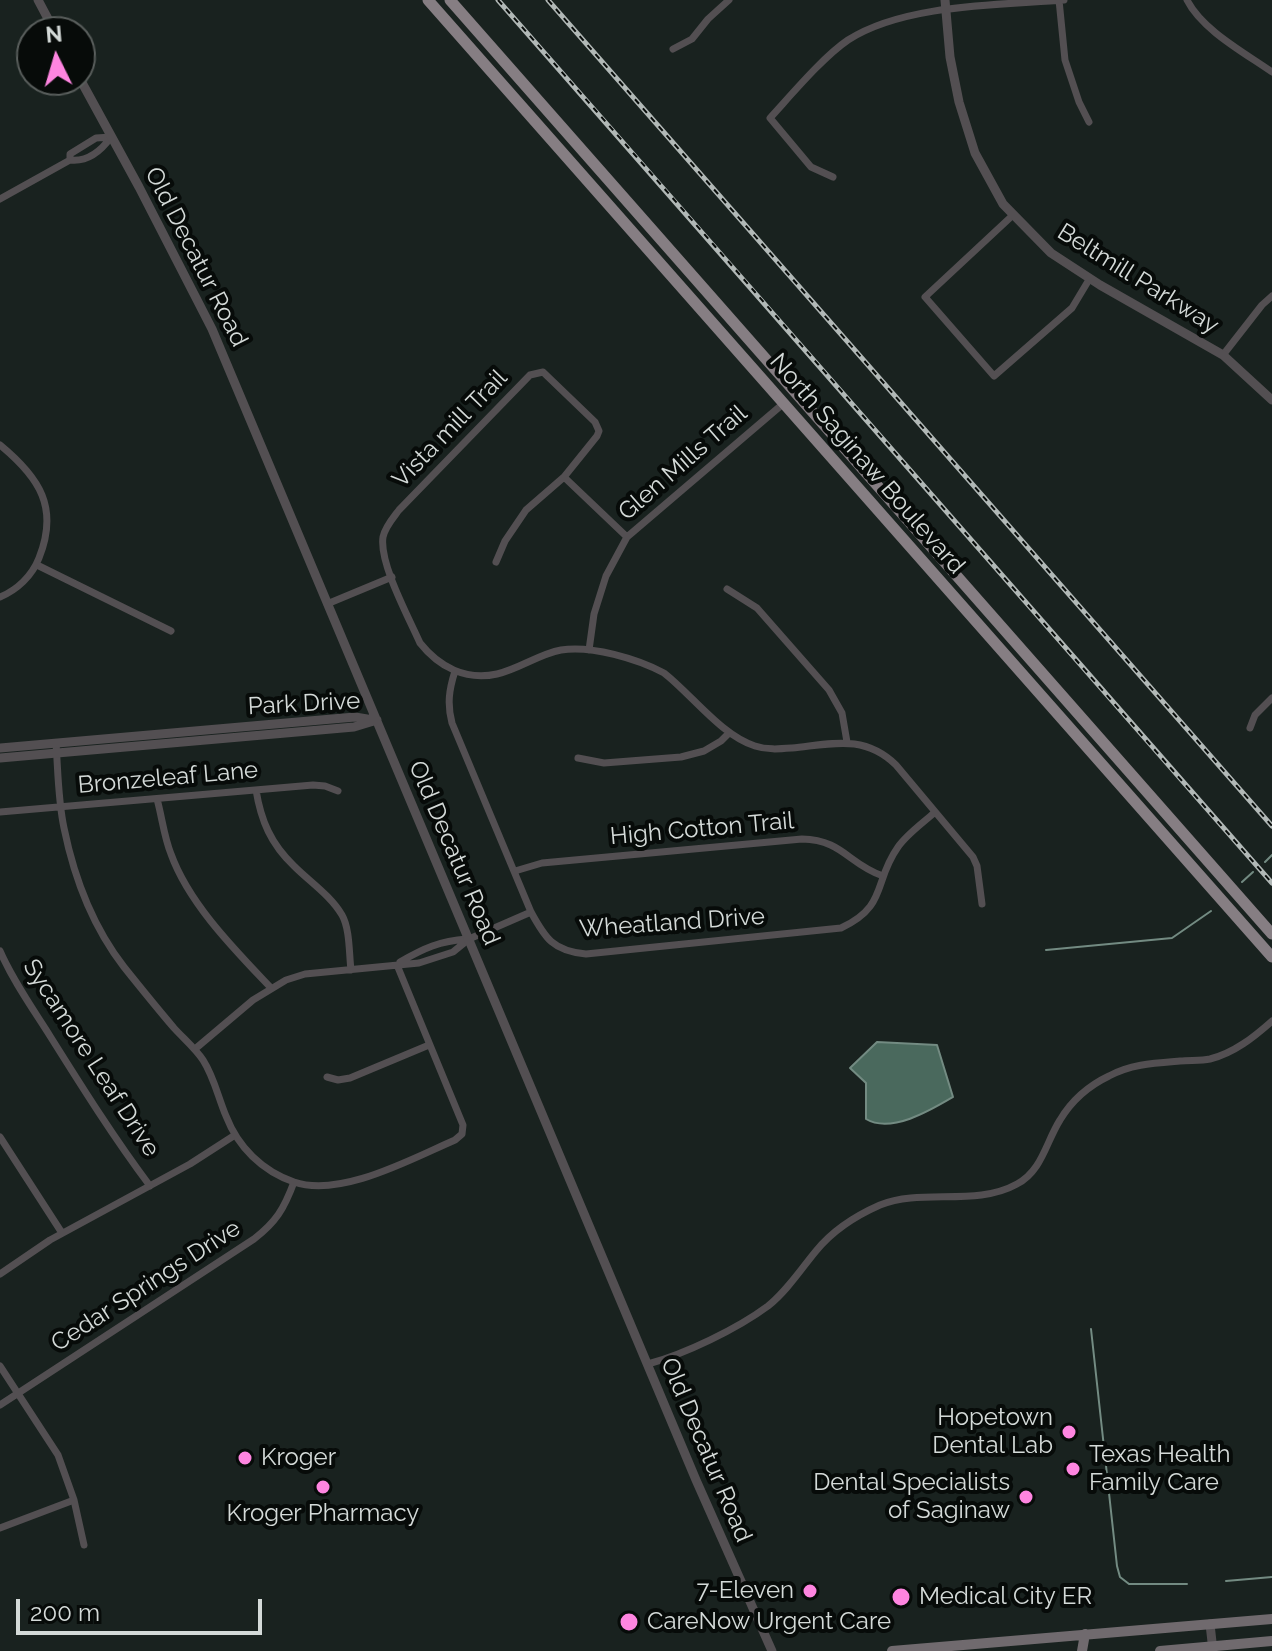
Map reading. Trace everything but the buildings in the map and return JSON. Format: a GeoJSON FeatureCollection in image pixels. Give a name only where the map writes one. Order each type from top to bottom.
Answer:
{"type":"FeatureCollection","features":[{"type":"Feature","properties":{"kind":"main road","name":"North Saginaw Boulevard"},"geometry":{"type":"LineString","coordinates":[[428,0],[1272,957]]}},
{"type":"Feature","properties":{"kind":"main road","name":"North Saginaw Boulevard"},"geometry":{"type":"LineString","coordinates":[[450,0],[1272,934]]}},
{"type":"Feature","properties":{"kind":"main road"},"geometry":{"type":"LineString","coordinates":[[892,1651],[1272,1619]]}},
{"type":"Feature","properties":{"kind":"main road"},"geometry":{"type":"LineString","coordinates":[[1082,1651],[1085,1634]]}},
{"type":"Feature","properties":{"kind":"main road"},"geometry":{"type":"LineString","coordinates":[[1160,1651],[1213,1649],[1272,1641]]}},
{"type":"Feature","properties":{"kind":"street"},"geometry":{"type":"LineString","coordinates":[[673,49],[692,39],[729,0]]}},
{"type":"Feature","properties":{"kind":"street"},"geometry":{"type":"LineString","coordinates":[[833,177],[811,167],[770,118],[846,41],[885,22],[946,5],[1061,0],[1065,60],[1089,122]]}},
{"type":"Feature","properties":{"kind":"street"},"geometry":{"type":"LineString","coordinates":[[1187,0],[1210,27],[1272,72]]}},
{"type":"Feature","properties":{"kind":"street","name":"Beltmill Parkway"},"geometry":{"type":"LineString","coordinates":[[946,5],[950,57],[959,102],[975,153],[1003,204],[1051,253],[1223,355],[1272,400]]}},
{"type":"Feature","properties":{"kind":"street","name":"Old Decatur Road"},"geometry":{"type":"LineString","coordinates":[[89,96],[212,329],[260,438],[327,604],[772,1651]]}},
{"type":"Feature","properties":{"kind":"street"},"geometry":{"type":"LineString","coordinates":[[70,160],[70,154],[96,138],[111,137]]}},
{"type":"Feature","properties":{"kind":"street"},"geometry":{"type":"LineString","coordinates":[[0,199],[70,160],[81,161],[103,148],[111,137]]}},
{"type":"Feature","properties":{"kind":"street"},"geometry":{"type":"LineString","coordinates":[[1013,215],[925,297],[994,376],[1072,308],[1090,278]]}},
{"type":"Feature","properties":{"kind":"street"},"geometry":{"type":"LineString","coordinates":[[1223,355],[1272,296]]}},
{"type":"Feature","properties":{"kind":"street","name":"Vista mill Trail"},"geometry":{"type":"LineString","coordinates":[[392,577],[384,554],[385,530],[399,510],[530,375],[543,372],[595,422],[599,431],[564,477]]}},
{"type":"Feature","properties":{"kind":"street","name":"Glen Mills Trail"},"geometry":{"type":"LineString","coordinates":[[589,650],[594,614],[606,576],[627,537],[784,403]]}},
{"type":"Feature","properties":{"kind":"street"},"geometry":{"type":"LineString","coordinates":[[0,445],[32,477],[42,494],[47,512],[47,538],[37,565],[20,585],[0,597]]}},
{"type":"Feature","properties":{"kind":"street"},"geometry":{"type":"LineString","coordinates":[[496,562],[505,541],[526,510],[564,477],[627,537]]}},
{"type":"Feature","properties":{"kind":"street"},"geometry":{"type":"LineString","coordinates":[[37,565],[171,631]]}},
{"type":"Feature","properties":{"kind":"street"},"geometry":{"type":"LineString","coordinates":[[327,604],[392,577],[420,643],[439,663],[455,671],[468,675],[498,674],[560,650],[589,650],[615,655],[664,673],[729,733],[754,746],[767,749],[847,742],[861,744],[886,756],[896,765],[973,857],[982,904]]}},
{"type":"Feature","properties":{"kind":"street"},"geometry":{"type":"LineString","coordinates":[[727,589],[757,608],[829,690],[842,713],[847,742]]}},
{"type":"Feature","properties":{"kind":"street","name":"Wheatland Drive"},"geometry":{"type":"LineString","coordinates":[[455,671],[448,704],[452,723],[531,912],[542,932],[555,946],[573,953],[841,928],[866,913],[875,901],[899,844],[935,812]]}},
{"type":"Feature","properties":{"kind":"street"},"geometry":{"type":"LineString","coordinates":[[1250,728],[1255,715],[1272,698]]}},
{"type":"Feature","properties":{"kind":"street","name":"Park Drive"},"geometry":{"type":"LineString","coordinates":[[0,748],[57,748],[354,727],[377,720]]}},
{"type":"Feature","properties":{"kind":"street"},"geometry":{"type":"LineString","coordinates":[[578,758],[604,763],[681,757],[704,751],[729,733]]}},
{"type":"Feature","properties":{"kind":"street"},"geometry":{"type":"LineString","coordinates":[[57,748],[64,828],[76,876],[96,922],[122,965],[195,1049],[209,1071],[235,1135],[260,1164],[274,1173],[312,1186],[352,1182],[455,1140],[462,1134],[463,1125],[397,965]]}},
{"type":"Feature","properties":{"kind":"street","name":"Park Drive"},"geometry":{"type":"LineString","coordinates":[[0,758],[57,748]]}},
{"type":"Feature","properties":{"kind":"street","name":"Bronzeleaf Lane"},"geometry":{"type":"LineString","coordinates":[[0,812],[313,785],[338,791]]}},
{"type":"Feature","properties":{"kind":"street"},"geometry":{"type":"LineString","coordinates":[[256,790],[261,817],[273,840],[292,864],[325,893],[341,913],[346,925],[351,970]]}},
{"type":"Feature","properties":{"kind":"street"},"geometry":{"type":"LineString","coordinates":[[157,799],[171,854],[190,892],[218,929],[271,988]]}},
{"type":"Feature","properties":{"kind":"street","name":"High Cotton Trail"},"geometry":{"type":"LineString","coordinates":[[515,871],[542,863],[802,839],[826,842],[867,870],[883,876]]}},
{"type":"Feature","properties":{"kind":"street"},"geometry":{"type":"LineString","coordinates":[[195,1049],[271,988],[286,980],[305,974],[419,963],[453,952],[469,939],[531,912]]}},
{"type":"Feature","properties":{"kind":"street"},"geometry":{"type":"LineString","coordinates":[[397,965],[417,952],[446,941],[469,939]]}},
{"type":"Feature","properties":{"kind":"street","name":"Sycamore Leaf Drive"},"geometry":{"type":"LineString","coordinates":[[0,951],[51,1037],[150,1186]]}},
{"type":"Feature","properties":{"kind":"street"},"geometry":{"type":"LineString","coordinates":[[648,1364],[670,1358],[735,1326],[769,1305],[837,1229],[881,1204],[990,1194],[1017,1185],[1037,1168],[1059,1121],[1075,1099],[1097,1082],[1120,1070],[1140,1065],[1209,1059],[1255,1036],[1272,1021]]}},
{"type":"Feature","properties":{"kind":"street"},"geometry":{"type":"LineString","coordinates":[[327,1077],[338,1080],[350,1078],[429,1045]]}},
{"type":"Feature","properties":{"kind":"street"},"geometry":{"type":"LineString","coordinates":[[0,1274],[62,1233],[190,1164],[235,1135]]}},
{"type":"Feature","properties":{"kind":"street"},"geometry":{"type":"LineString","coordinates":[[0,1137],[3,1148],[62,1233]]}},
{"type":"Feature","properties":{"kind":"street","name":"Cedar Springs Drive"},"geometry":{"type":"LineString","coordinates":[[0,1405],[261,1234],[279,1217],[294,1182]]}},
{"type":"Feature","properties":{"kind":"street"},"geometry":{"type":"LineString","coordinates":[[0,1366],[58,1455],[74,1500],[84,1545]]}},
{"type":"Feature","properties":{"kind":"street"},"geometry":{"type":"LineString","coordinates":[[0,1528],[74,1500]]}},
{"type":"Feature","properties":{"kind":"street"},"geometry":{"type":"LineString","coordinates":[[1210,1624],[1213,1649]]}},
{"type":"Feature","properties":{"kind":"shaded area"},"geometry":{"type":"Polygon","coordinates":[[[877,1042],[937,1045],[953,1097],[922,1114],[899,1122],[876,1123],[866,1119],[866,1083],[850,1068],[877,1042]]]}},
{"type":"Feature","properties":{"kind":"waterway"},"geometry":{"type":"LineString","coordinates":[[1265,862],[1272,855]]}},
{"type":"Feature","properties":{"kind":"waterway"},"geometry":{"type":"LineString","coordinates":[[1242,882],[1253,872]]}},
{"type":"Feature","properties":{"kind":"waterway"},"geometry":{"type":"LineString","coordinates":[[1046,950],[1172,938],[1211,911]]}},
{"type":"Feature","properties":{"kind":"waterway"},"geometry":{"type":"LineString","coordinates":[[1091,1329],[1120,1577],[1129,1584],[1187,1584]]}},
{"type":"Feature","properties":{"kind":"waterway"},"geometry":{"type":"LineString","coordinates":[[1226,1581],[1272,1577]]}},
{"type":"Feature","properties":{"kind":"railway"},"geometry":{"type":"LineString","coordinates":[[498,0],[1272,883]]}},
{"type":"Feature","properties":{"kind":"railway"},"geometry":{"type":"LineString","coordinates":[[548,0],[1272,826]]}},
{"type":"Feature","properties":{"kind":"place","name":"Hopetown Dental Lab"},"geometry":{"type":"Point","coordinates":[1069,1432]}},
{"type":"Feature","properties":{"kind":"place","name":"Kroger"},"geometry":{"type":"Point","coordinates":[245,1458]}},
{"type":"Feature","properties":{"kind":"place","name":"Texas Health Family Care"},"geometry":{"type":"Point","coordinates":[1073,1469]}},
{"type":"Feature","properties":{"kind":"place","name":"Kroger Pharmacy"},"geometry":{"type":"Point","coordinates":[323,1487]}},
{"type":"Feature","properties":{"kind":"place","name":"Dental Specialists of Saginaw"},"geometry":{"type":"Point","coordinates":[1026,1497]}},
{"type":"Feature","properties":{"kind":"place","name":"7-Eleven"},"geometry":{"type":"Point","coordinates":[810,1591]}},
{"type":"Feature","properties":{"kind":"place","name":"Medical City ER"},"geometry":{"type":"Point","coordinates":[901,1597]}},
{"type":"Feature","properties":{"kind":"place","name":"CareNow Urgent Care"},"geometry":{"type":"Point","coordinates":[629,1622]}}]}
